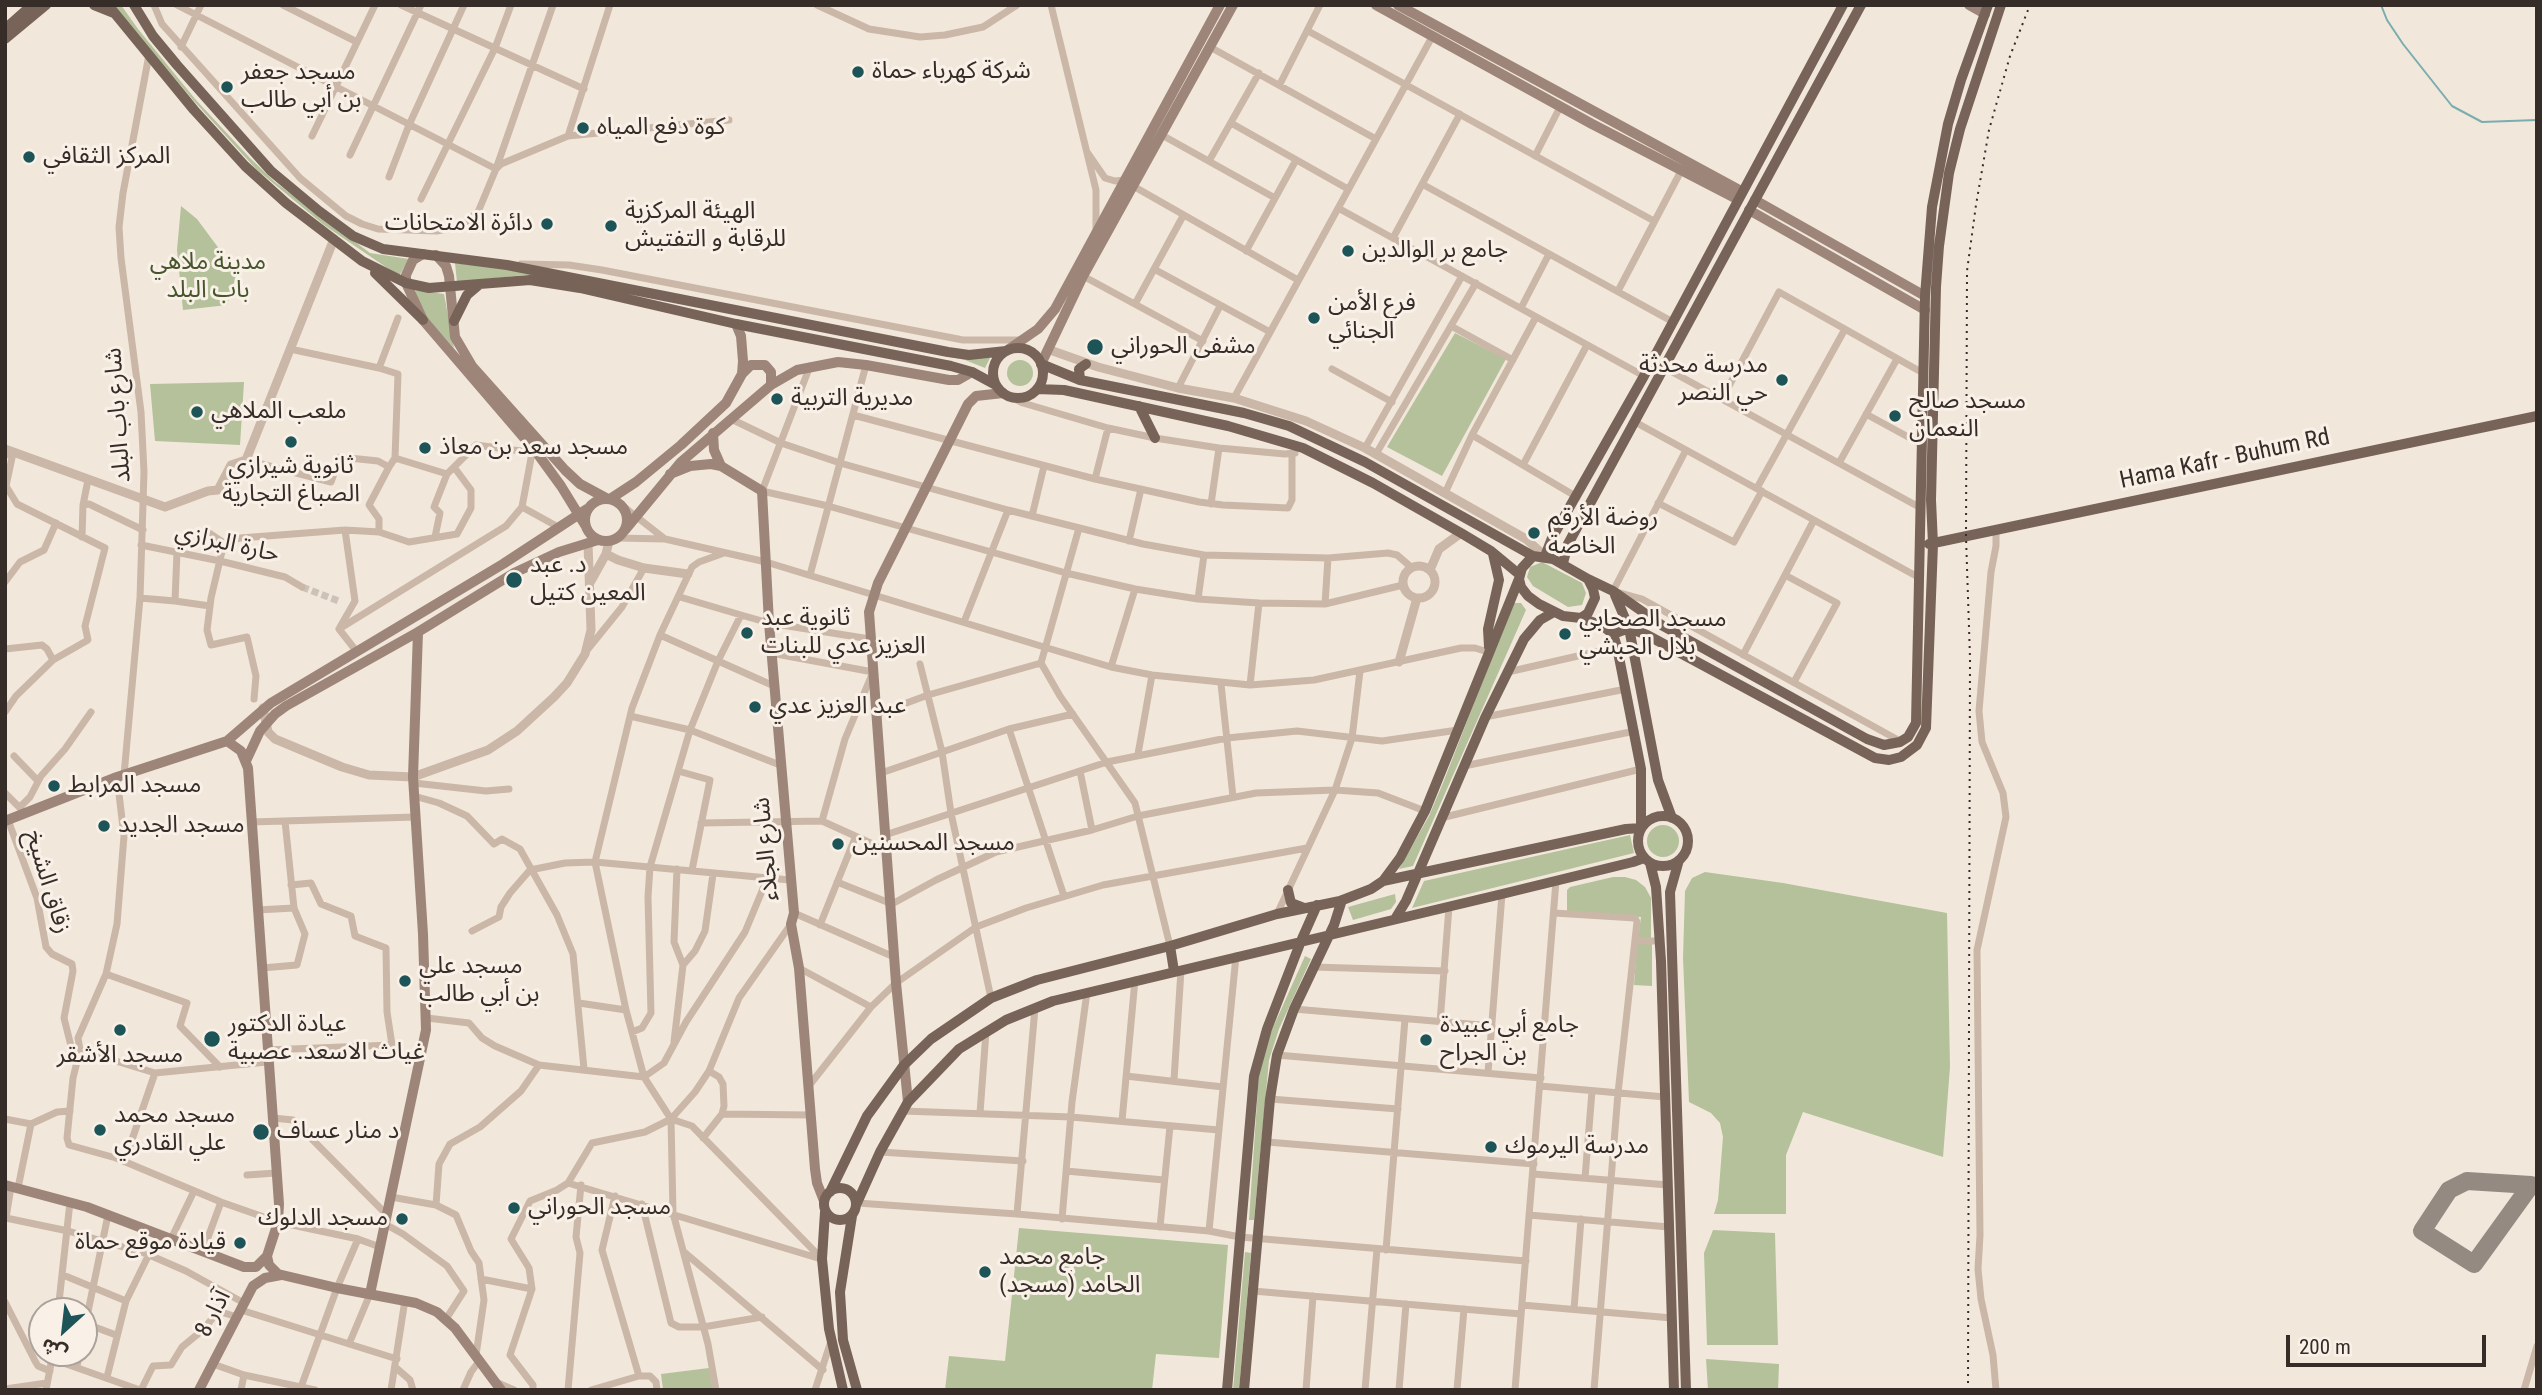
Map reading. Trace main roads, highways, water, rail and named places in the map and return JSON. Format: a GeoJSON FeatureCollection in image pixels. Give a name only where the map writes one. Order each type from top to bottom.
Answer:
{"type":"FeatureCollection","features":[{"type":"Feature","properties":{"kind":"main road"},"geometry":{"type":"LineString","coordinates":[[5,29],[32,5]]}},
{"type":"Feature","properties":{"kind":"main road"},"geometry":{"type":"LineString","coordinates":[[5,39],[47,5]]}},
{"type":"Feature","properties":{"kind":"main road"},"geometry":{"type":"LineString","coordinates":[[94,5],[111,9],[194,110],[245,166],[286,203],[362,261],[423,320],[534,453],[583,517],[588,531],[607,538]]}},
{"type":"Feature","properties":{"kind":"main road"},"geometry":{"type":"LineString","coordinates":[[1041,364],[1050,349],[1061,318],[1220,5]]}},
{"type":"Feature","properties":{"kind":"main road"},"geometry":{"type":"LineString","coordinates":[[1004,392],[993,369],[1000,356],[1044,323],[1055,309],[1096,232],[1160,134],[1233,5]]}},
{"type":"Feature","properties":{"kind":"main road"},"geometry":{"type":"LineString","coordinates":[[1376,5],[1681,171],[1739,195]]}},
{"type":"Feature","properties":{"kind":"main road"},"geometry":{"type":"LineString","coordinates":[[1398,5],[1739,195]]}},
{"type":"Feature","properties":{"kind":"main road"},"geometry":{"type":"LineString","coordinates":[[843,1390],[831,1340],[822,1259],[826,1201],[867,1116],[904,1065],[931,1039],[991,998],[1037,981],[1277,914],[1342,900],[1371,889],[1383,881],[1400,858],[1425,811],[1522,568],[1539,556],[1577,497],[1843,5]]}},
{"type":"Feature","properties":{"kind":"main road"},"geometry":{"type":"LineString","coordinates":[[1563,563],[1568,544],[1861,5]]}},
{"type":"Feature","properties":{"kind":"main road"},"geometry":{"type":"LineString","coordinates":[[1041,364],[1080,380],[1244,413],[1289,426],[1365,462],[1539,556],[1563,563],[1613,592],[1662,626],[1867,739],[1884,745],[1900,742],[1908,737],[1916,723],[1921,444],[1927,407],[1936,287],[1936,186],[1948,124],[1987,10],[1969,5]]}},
{"type":"Feature","properties":{"kind":"main road"},"geometry":{"type":"LineString","coordinates":[[1613,634],[1629,628],[1687,654],[1875,758],[1889,760],[1901,757],[1917,745],[1926,728],[1933,544],[1923,373],[1925,296],[1960,129],[2001,5]]}},
{"type":"Feature","properties":{"kind":"main road"},"geometry":{"type":"LineString","coordinates":[[134,6],[153,36],[177,65],[243,141],[289,188],[353,236],[383,249],[507,265],[969,355],[1023,349],[1037,357],[1043,377],[1038,389],[1026,397],[1004,392],[972,372],[924,360],[736,324],[580,288],[530,280],[429,288],[406,283],[362,261]]}},
{"type":"Feature","properties":{"kind":"main road"},"geometry":{"type":"LineString","coordinates":[[289,188],[299,178]]}},
{"type":"Feature","properties":{"kind":"main road"},"geometry":{"type":"LineString","coordinates":[[1752,205],[1925,296]]}},
{"type":"Feature","properties":{"kind":"main road"},"geometry":{"type":"LineString","coordinates":[[1752,205],[1925,310]]}},
{"type":"Feature","properties":{"kind":"main road"},"geometry":{"type":"LineString","coordinates":[[423,254],[413,260],[406,275],[409,293],[423,320]]}},
{"type":"Feature","properties":{"kind":"main road"},"geometry":{"type":"LineString","coordinates":[[436,255],[446,265],[455,337],[472,366],[565,470],[580,484],[624,508],[627,515],[607,538]]}},
{"type":"Feature","properties":{"kind":"main road"},"geometry":{"type":"LineString","coordinates":[[453,321],[467,295],[480,284]]}},
{"type":"Feature","properties":{"kind":"main road"},"geometry":{"type":"LineString","coordinates":[[6,821],[22,810],[227,741],[263,708],[560,528],[583,517],[595,501],[608,498],[636,482],[718,412],[732,394],[742,374],[743,349],[736,324]]}},
{"type":"Feature","properties":{"kind":"main road"},"geometry":{"type":"LineString","coordinates":[[887,340],[890,326]]}},
{"type":"Feature","properties":{"kind":"main road"},"geometry":{"type":"LineString","coordinates":[[927,348],[929,334]]}},
{"type":"Feature","properties":{"kind":"main road"},"geometry":{"type":"LineString","coordinates":[[11,1187],[70,1202],[243,1267],[256,1267],[267,1256],[278,1222],[273,1118],[246,761],[254,740],[266,722],[286,706],[418,632],[514,573],[559,552],[607,538],[635,518],[670,474],[713,433],[782,377],[810,366],[838,362],[949,380],[965,377],[972,372]]}},
{"type":"Feature","properties":{"kind":"main road"},"geometry":{"type":"LineString","coordinates":[[742,374],[755,364],[765,365],[771,372],[771,385]]}},
{"type":"Feature","properties":{"kind":"main road"},"geometry":{"type":"LineString","coordinates":[[1080,380],[1079,369],[1086,364]]}},
{"type":"Feature","properties":{"kind":"main road"},"geometry":{"type":"LineString","coordinates":[[1038,389],[1064,390],[1251,432],[1373,483],[1491,551],[1519,577],[1521,587],[1528,596],[1554,612],[1604,626],[1613,634],[1641,769],[1642,828],[1638,843],[1656,887],[1674,1390]]}},
{"type":"Feature","properties":{"kind":"main road"},"geometry":{"type":"LineString","coordinates":[[905,1106],[869,612],[873,594],[972,399],[1004,392]]}},
{"type":"Feature","properties":{"kind":"main road"},"geometry":{"type":"LineString","coordinates":[[1139,407],[1155,438]]}},
{"type":"Feature","properties":{"kind":"main road","name":"Hama Kafr - Buhum Rd"},"geometry":{"type":"LineString","coordinates":[[1919,545],[2531,417]]}},
{"type":"Feature","properties":{"kind":"main road"},"geometry":{"type":"LineString","coordinates":[[670,474],[700,464],[721,466],[714,450],[713,433]]}},
{"type":"Feature","properties":{"kind":"main road","name":"شارع الجلاء"},"geometry":{"type":"LineString","coordinates":[[721,466],[762,491],[771,653],[792,918],[799,968],[817,1183],[826,1201]]}},
{"type":"Feature","properties":{"kind":"main road"},"geometry":{"type":"LineString","coordinates":[[1488,650],[1488,629],[1499,580],[1491,551]]}},
{"type":"Feature","properties":{"kind":"main road"},"geometry":{"type":"LineString","coordinates":[[1581,618],[1592,608],[1595,598],[1588,579]]}},
{"type":"Feature","properties":{"kind":"main road"},"geometry":{"type":"LineString","coordinates":[[1613,592],[1629,628],[1658,780],[1672,818]]}},
{"type":"Feature","properties":{"kind":"main road"},"geometry":{"type":"LineString","coordinates":[[1395,919],[1508,672],[1531,628],[1554,612]]}},
{"type":"Feature","properties":{"kind":"main road"},"geometry":{"type":"LineString","coordinates":[[370,1294],[427,1018],[413,780],[418,632]]}},
{"type":"Feature","properties":{"kind":"main road"},"geometry":{"type":"LineString","coordinates":[[227,741],[237,746],[246,761]]}},
{"type":"Feature","properties":{"kind":"main road"},"geometry":{"type":"LineString","coordinates":[[1383,881],[1626,829],[1642,828],[1653,818],[1661,816],[1672,818],[1682,825],[1688,839],[1687,847],[1679,860],[1670,892],[1686,1390]]}},
{"type":"Feature","properties":{"kind":"main road"},"geometry":{"type":"LineString","coordinates":[[857,1390],[843,1340],[840,1292],[852,1216],[880,1152],[905,1106],[959,1049],[1006,1020],[1087,992],[1647,860],[1665,866],[1679,860]]}},
{"type":"Feature","properties":{"kind":"main road"},"geometry":{"type":"LineString","coordinates":[[1288,890],[1291,903],[1312,907]]}},
{"type":"Feature","properties":{"kind":"main road"},"geometry":{"type":"LineString","coordinates":[[1244,1390],[1270,1099],[1277,1055],[1294,1009],[1329,935],[1342,900]]}},
{"type":"Feature","properties":{"kind":"main road"},"geometry":{"type":"LineString","coordinates":[[1227,1390],[1254,1076],[1267,1029],[1312,907]]}},
{"type":"Feature","properties":{"kind":"main road"},"geometry":{"type":"LineString","coordinates":[[1170,946],[1178,970]]}},
{"type":"Feature","properties":{"kind":"main road"},"geometry":{"type":"LineString","coordinates":[[826,1201],[839,1188],[849,1190],[857,1203]]}},
{"type":"Feature","properties":{"kind":"main road"},"geometry":{"type":"LineString","coordinates":[[826,1201],[837,1221],[852,1216]]}},
{"type":"Feature","properties":{"kind":"main road"},"geometry":{"type":"LineString","coordinates":[[267,1256],[271,1269],[282,1275],[427,1306],[446,1319],[498,1386]]}},
{"type":"Feature","properties":{"kind":"main road"},"geometry":{"type":"LineString","coordinates":[[243,1267],[250,1281],[249,1292]]}},
{"type":"Feature","properties":{"kind":"main road","name":"8 آذار"},"geometry":{"type":"LineString","coordinates":[[199,1390],[249,1292],[265,1278],[282,1275]]}},
{"type":"Feature","properties":{"kind":"waterway"},"geometry":{"type":"LineString","coordinates":[[2381,5],[2387,20],[2403,44],[2452,106],[2482,122],[2537,120]]}},
{"type":"Feature","properties":{"kind":"tunnel"},"geometry":{"type":"LineString","coordinates":[[302,587],[341,602]]}},
{"type":"Feature","properties":{"kind":"railway"},"geometry":{"type":"LineString","coordinates":[[1968,1390],[1970,658],[1966,537],[1967,271],[1989,130],[2010,56],[2030,5]]}},
{"type":"Feature","properties":{"kind":"place","name":"شركة كهرباء حماة"},"geometry":{"type":"Point","coordinates":[858,72]}},
{"type":"Feature","properties":{"kind":"place","name":"مسجد جعفر بن أبي طالب"},"geometry":{"type":"Point","coordinates":[227,87]}},
{"type":"Feature","properties":{"kind":"place","name":"كوة دفع المياه"},"geometry":{"type":"Point","coordinates":[583,128]}},
{"type":"Feature","properties":{"kind":"place","name":"المركز الثقافي"},"geometry":{"type":"Point","coordinates":[29,157]}},
{"type":"Feature","properties":{"kind":"place","name":"دائرة الامتحانات"},"geometry":{"type":"Point","coordinates":[547,224]}},
{"type":"Feature","properties":{"kind":"place","name":"الهيئة المركزية للرقابة و التفتيش"},"geometry":{"type":"Point","coordinates":[611,226]}},
{"type":"Feature","properties":{"kind":"place","name":"جامع بر الوالدين"},"geometry":{"type":"Point","coordinates":[1348,251]}},
{"type":"Feature","properties":{"kind":"place","name":"فرع الأمن الجنائي"},"geometry":{"type":"Point","coordinates":[1314,318]}},
{"type":"Feature","properties":{"kind":"place","name":"مشفى الحوراني"},"geometry":{"type":"Point","coordinates":[1095,347]}},
{"type":"Feature","properties":{"kind":"place","name":"مدرسة محدثة حي النصر"},"geometry":{"type":"Point","coordinates":[1782,380]}},
{"type":"Feature","properties":{"kind":"place","name":"مديرية التربية"},"geometry":{"type":"Point","coordinates":[777,399]}},
{"type":"Feature","properties":{"kind":"place","name":"ملعب الملاهي"},"geometry":{"type":"Point","coordinates":[197,412]}},
{"type":"Feature","properties":{"kind":"place","name":"مسجد صالح النعمان"},"geometry":{"type":"Point","coordinates":[1895,416]}},
{"type":"Feature","properties":{"kind":"place","name":"ثانوية شيرازي الصباغ التجارية"},"geometry":{"type":"Point","coordinates":[291,442]}},
{"type":"Feature","properties":{"kind":"place","name":"مسجد سعد بن معاذ"},"geometry":{"type":"Point","coordinates":[425,448]}},
{"type":"Feature","properties":{"kind":"place","name":"روضة الأرقم الخاصة"},"geometry":{"type":"Point","coordinates":[1534,533]}},
{"type":"Feature","properties":{"kind":"place","name":"د. عبد المعين كتيل"},"geometry":{"type":"Point","coordinates":[514,580]}},
{"type":"Feature","properties":{"kind":"place","name":"ثانوية عبد العزيز عدي للبنات"},"geometry":{"type":"Point","coordinates":[747,633]}},
{"type":"Feature","properties":{"kind":"place","name":"مسجد الصحابي بلال الحبشي"},"geometry":{"type":"Point","coordinates":[1565,634]}},
{"type":"Feature","properties":{"kind":"place","name":"عبد العزيز عدي"},"geometry":{"type":"Point","coordinates":[755,707]}},
{"type":"Feature","properties":{"kind":"place","name":"مسجد المرابط"},"geometry":{"type":"Point","coordinates":[54,786]}},
{"type":"Feature","properties":{"kind":"place","name":"مسجد الجديد"},"geometry":{"type":"Point","coordinates":[104,826]}},
{"type":"Feature","properties":{"kind":"place","name":"مسجد المحسنين"},"geometry":{"type":"Point","coordinates":[838,844]}},
{"type":"Feature","properties":{"kind":"place","name":"مسجد علي بن أبي طالب"},"geometry":{"type":"Point","coordinates":[405,981]}},
{"type":"Feature","properties":{"kind":"place","name":"مسجد الأشقر"},"geometry":{"type":"Point","coordinates":[120,1030]}},
{"type":"Feature","properties":{"kind":"place","name":"عيادة الدكتور غياث الاسعد. عصبية"},"geometry":{"type":"Point","coordinates":[212,1039]}},
{"type":"Feature","properties":{"kind":"place","name":"جامع أبي عبيدة بن الجراح"},"geometry":{"type":"Point","coordinates":[1426,1040]}},
{"type":"Feature","properties":{"kind":"place","name":"مسجد محمد علي القادري"},"geometry":{"type":"Point","coordinates":[100,1130]}},
{"type":"Feature","properties":{"kind":"place","name":"د منار عساف"},"geometry":{"type":"Point","coordinates":[261,1132]}},
{"type":"Feature","properties":{"kind":"place","name":"مدرسة اليرموك"},"geometry":{"type":"Point","coordinates":[1491,1147]}},
{"type":"Feature","properties":{"kind":"place","name":"مسجد الحوراني"},"geometry":{"type":"Point","coordinates":[514,1208]}},
{"type":"Feature","properties":{"kind":"place","name":"مسجد الدلوك"},"geometry":{"type":"Point","coordinates":[402,1219]}},
{"type":"Feature","properties":{"kind":"place","name":"قيادة موقع حماة"},"geometry":{"type":"Point","coordinates":[240,1243]}},
{"type":"Feature","properties":{"kind":"place","name":"جامع محمد الحامد (مسجد)"},"geometry":{"type":"Point","coordinates":[985,1272]}},
{"type":"Feature","properties":{"kind":"park label","name":"مدينة ملاهي باب البلد"},"geometry":{"type":"Point","coordinates":[208,277]}}]}
